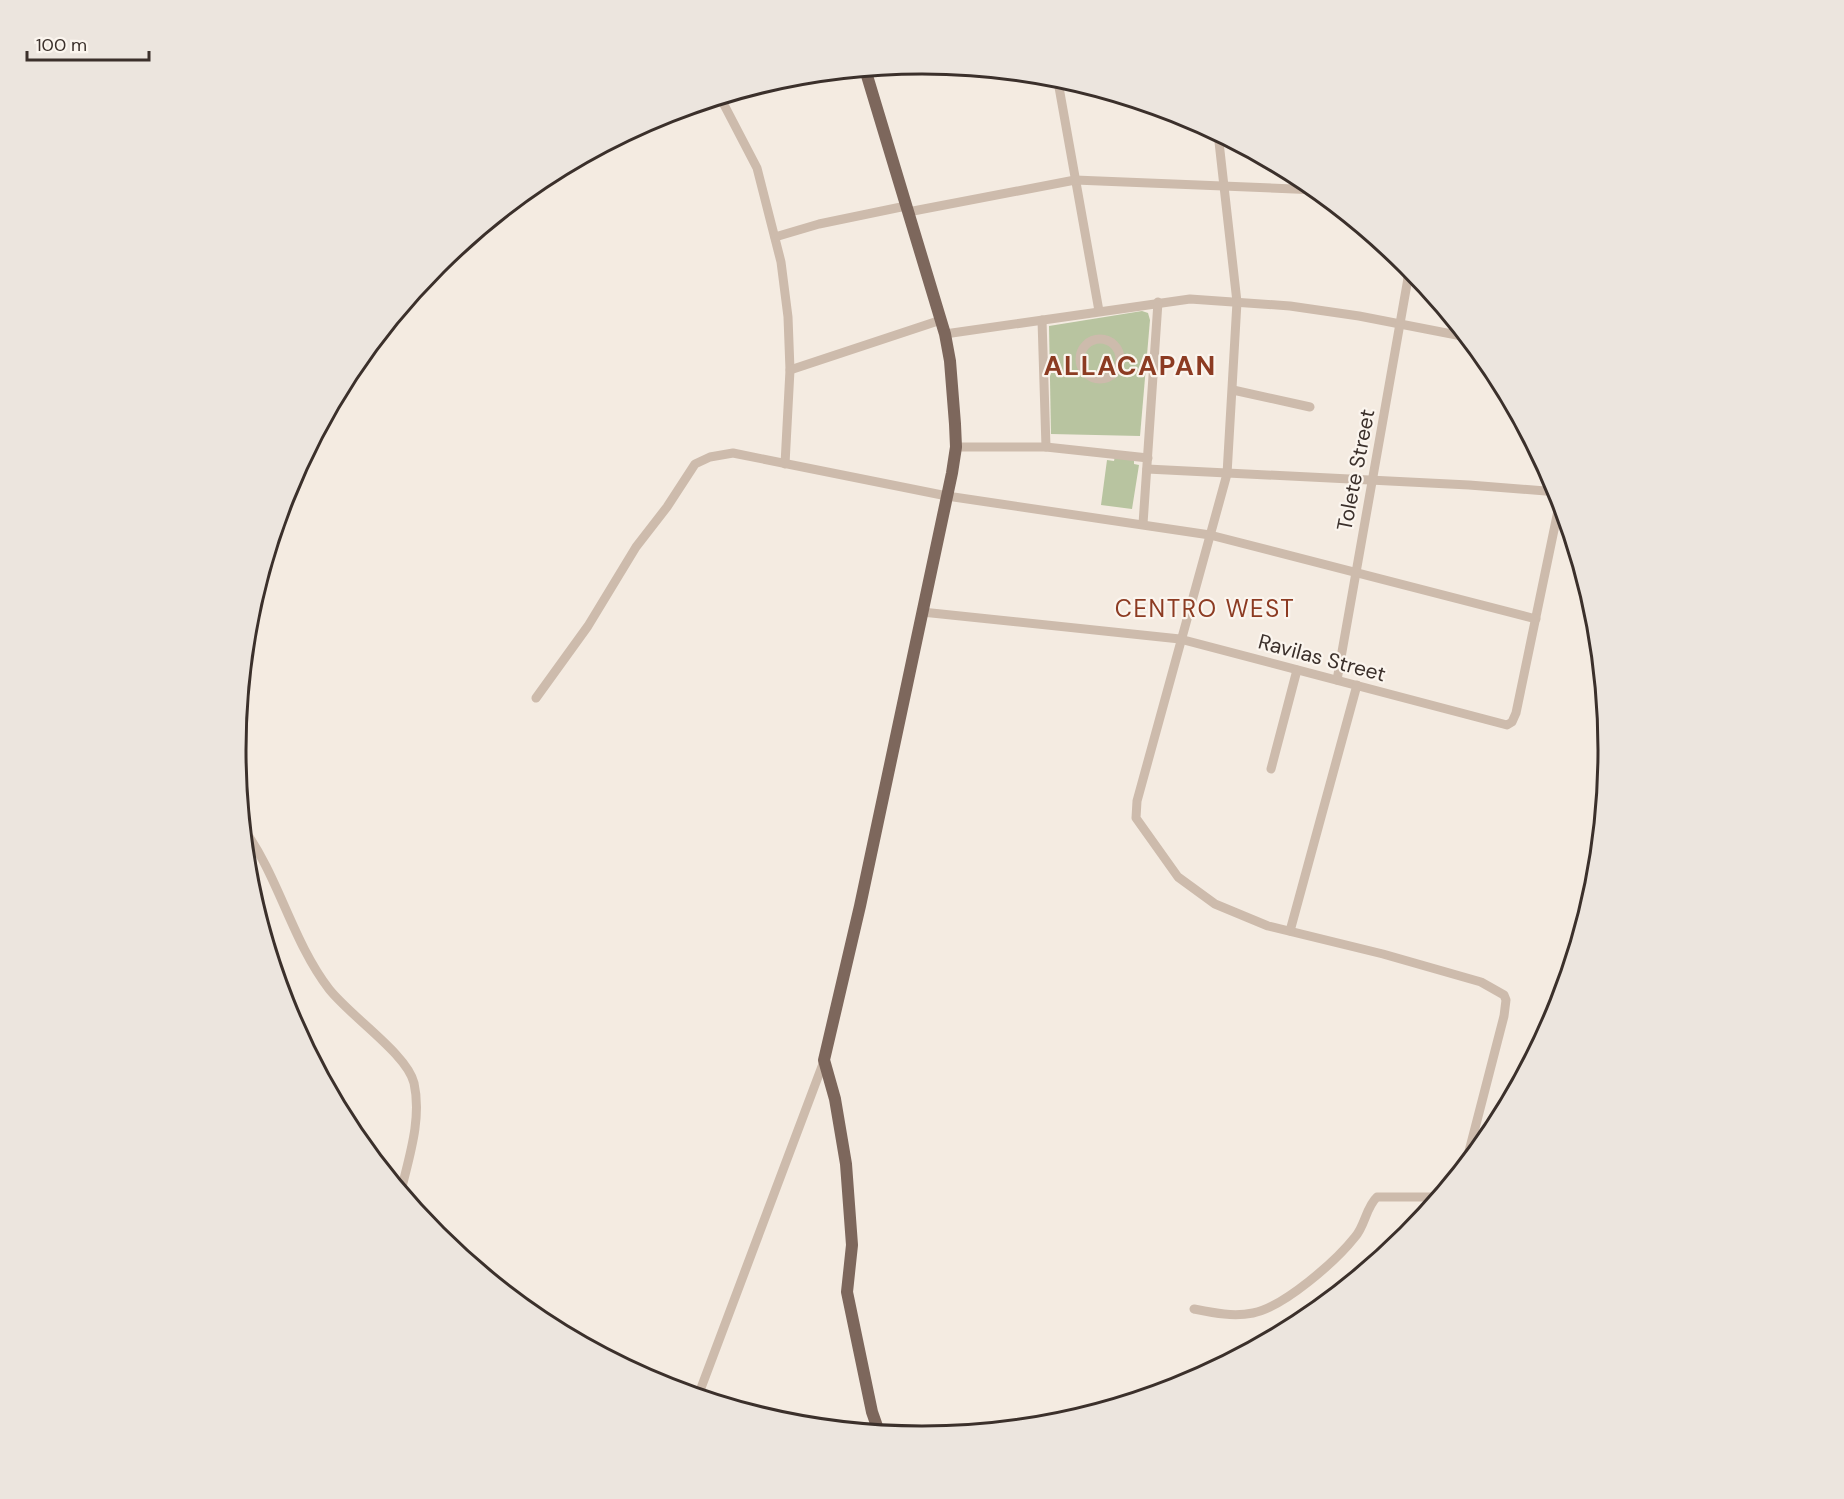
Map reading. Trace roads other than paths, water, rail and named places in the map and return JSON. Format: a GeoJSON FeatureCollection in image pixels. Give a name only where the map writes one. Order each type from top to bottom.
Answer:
{"type":"FeatureCollection","features":[{"type":"Feature","properties":{"kind":"main road"},"geometry":{"type":"LineString","coordinates":[[867,76],[945,334],[951,361],[956,447],[860,906],[825,1060],[835,1099],[846,1164],[852,1245],[847,1292],[876,1424]]}},
{"type":"Feature","properties":{"kind":"street"},"geometry":{"type":"LineString","coordinates":[[1059,87],[1099,311]]}},
{"type":"Feature","properties":{"kind":"street"},"geometry":{"type":"LineString","coordinates":[[724,104],[758,168],[786,295],[790,370],[785,464]]}},
{"type":"Feature","properties":{"kind":"street"},"geometry":{"type":"LineString","coordinates":[[1219,142],[1237,302],[1227,474],[1137,801],[1136,818],[1178,877],[1215,904],[1268,926],[1481,982],[1504,995],[1506,1000],[1504,1016],[1471,1143]]}},
{"type":"Feature","properties":{"kind":"street"},"geometry":{"type":"LineString","coordinates":[[775,237],[819,224],[1075,180],[1301,189]]}},
{"type":"Feature","properties":{"kind":"street","name":"Tolete Street"},"geometry":{"type":"LineString","coordinates":[[1337,680],[1408,280]]}},
{"type":"Feature","properties":{"kind":"street"},"geometry":{"type":"LineString","coordinates":[[945,334],[1190,299],[1290,306],[1400,322],[1455,334]]}},
{"type":"Feature","properties":{"kind":"street"},"geometry":{"type":"LineString","coordinates":[[1143,525],[1158,302]]}},
{"type":"Feature","properties":{"kind":"street"},"geometry":{"type":"LineString","coordinates":[[790,370],[941,320]]}},
{"type":"Feature","properties":{"kind":"street"},"geometry":{"type":"LineString","coordinates":[[1042,320],[1046,447]]}},
{"type":"Feature","properties":{"kind":"street"},"geometry":{"type":"LineString","coordinates":[[1107,340],[1118,351],[1119,366],[1107,378],[1092,377],[1082,365],[1083,350],[1093,341],[1107,340]]}},
{"type":"Feature","properties":{"kind":"street"},"geometry":{"type":"LineString","coordinates":[[1233,390],[1310,407]]}},
{"type":"Feature","properties":{"kind":"street"},"geometry":{"type":"LineString","coordinates":[[956,447],[1046,447],[1148,458]]}},
{"type":"Feature","properties":{"kind":"street"},"geometry":{"type":"LineString","coordinates":[[536,698],[588,626],[636,547],[667,507],[695,464],[710,457],[733,453],[947,496],[1210,535],[1355,570],[1465,602],[1536,619],[1557,517]]}},
{"type":"Feature","properties":{"kind":"street"},"geometry":{"type":"LineString","coordinates":[[1147,469],[1547,491]]}},
{"type":"Feature","properties":{"kind":"street","name":"Ravilas Street"},"geometry":{"type":"LineString","coordinates":[[922,612],[1180,639],[1501,724],[1512,722],[1536,619]]}},
{"type":"Feature","properties":{"kind":"street"},"geometry":{"type":"LineString","coordinates":[[1271,769],[1297,670]]}},
{"type":"Feature","properties":{"kind":"street"},"geometry":{"type":"LineString","coordinates":[[1290,931],[1357,685]]}},
{"type":"Feature","properties":{"kind":"street"},"geometry":{"type":"LineString","coordinates":[[254,848],[328,988],[409,1070],[417,1106],[413,1145],[403,1182]]}},
{"type":"Feature","properties":{"kind":"street"},"geometry":{"type":"LineString","coordinates":[[701,1388],[825,1060]]}},
{"type":"Feature","properties":{"kind":"street"},"geometry":{"type":"LineString","coordinates":[[1194,1309],[1227,1315],[1254,1313],[1272,1305],[1306,1284],[1351,1242],[1363,1227],[1377,1197],[1428,1197]]}},
{"type":"Feature","properties":{"kind":"district","name":"ALLACAPAN"},"geometry":{"type":"Point","coordinates":[1130,365]}},
{"type":"Feature","properties":{"kind":"district","name":"CENTRO WEST"},"geometry":{"type":"Point","coordinates":[1205,608]}}]}
